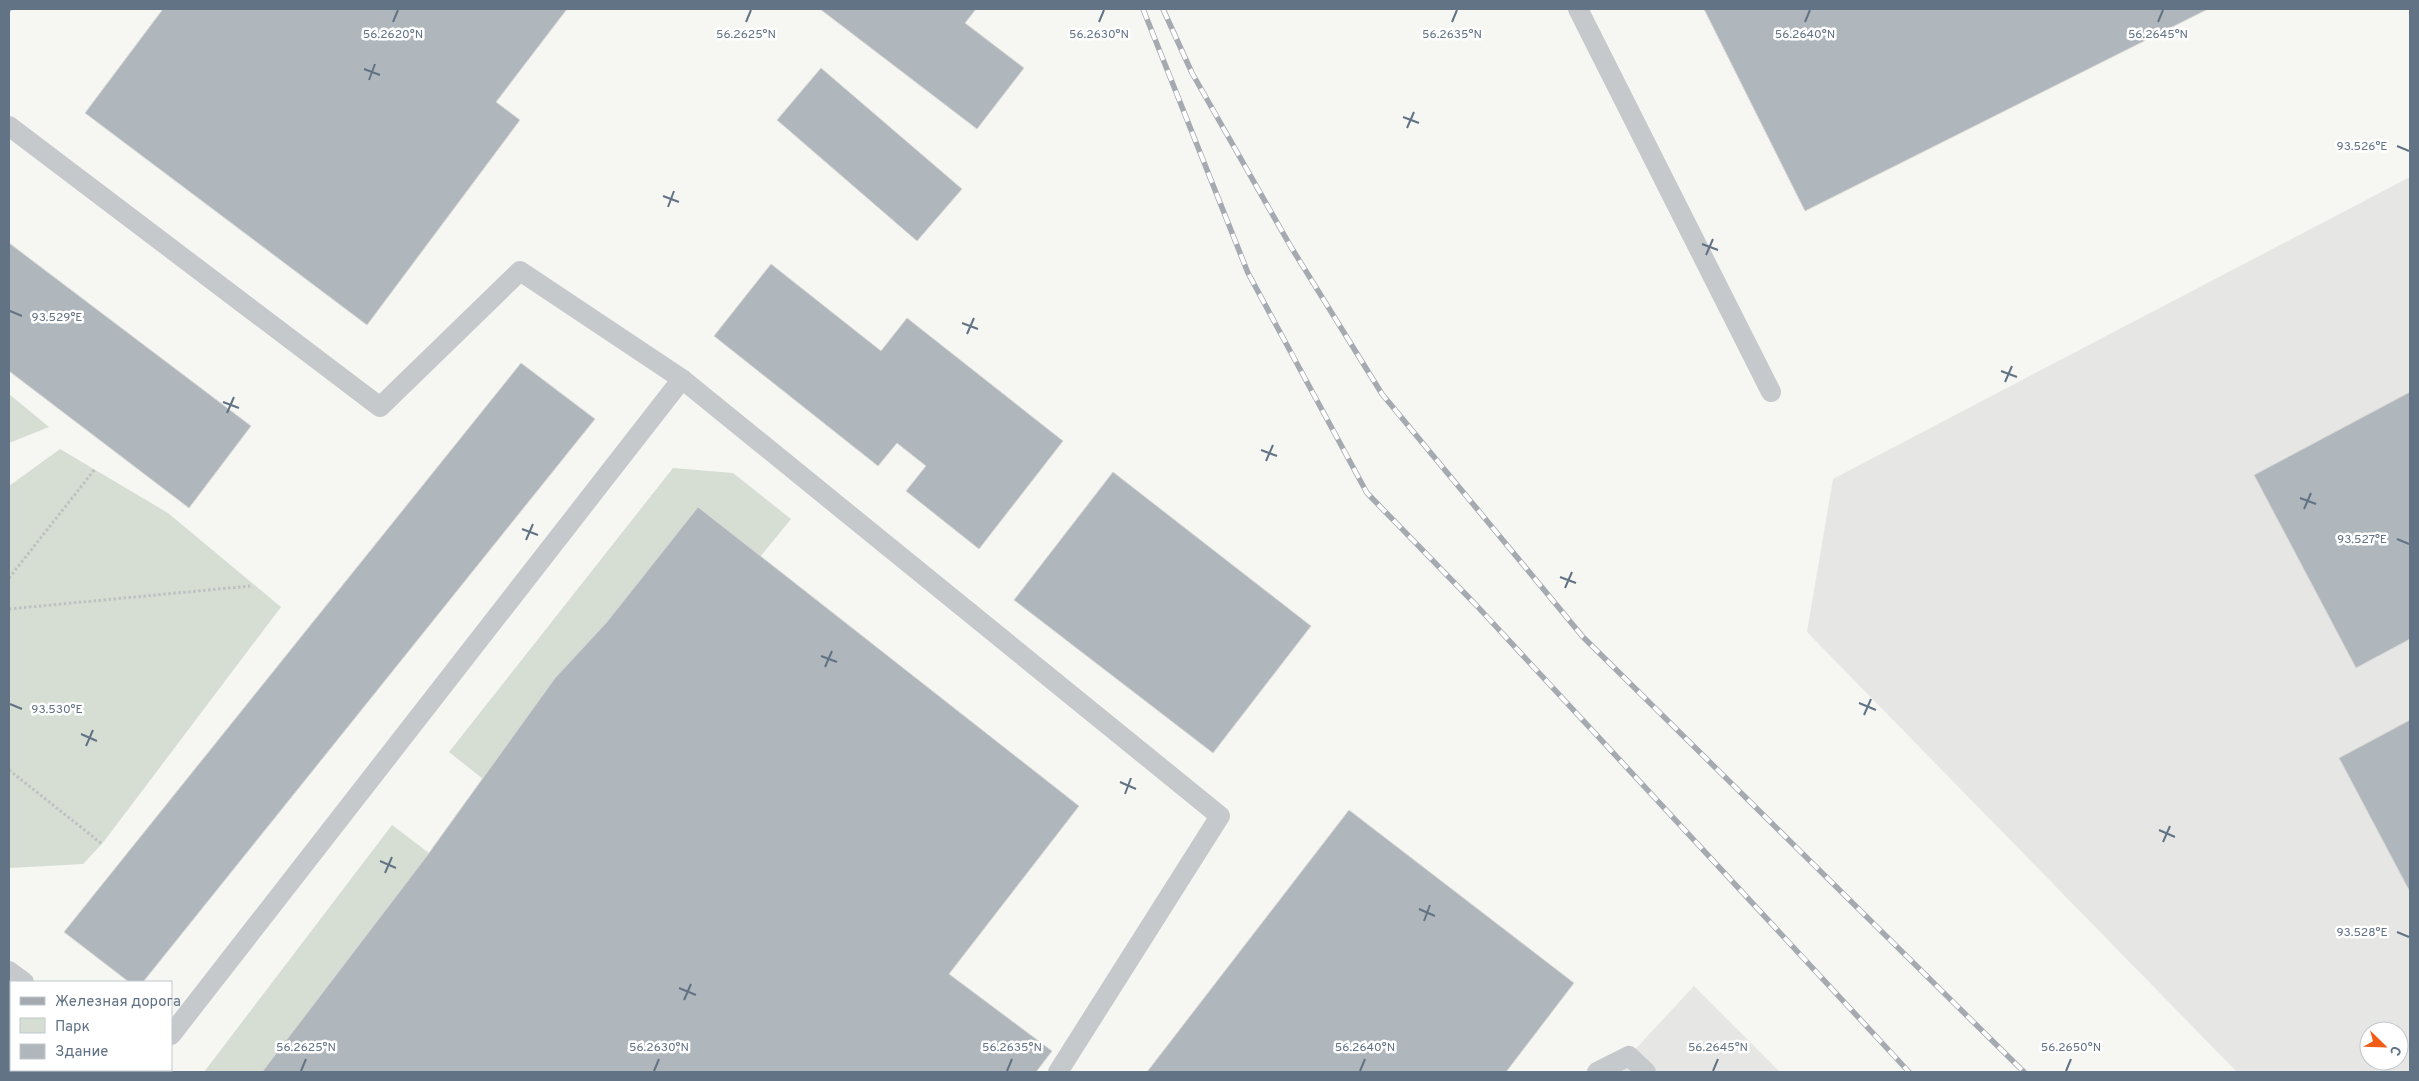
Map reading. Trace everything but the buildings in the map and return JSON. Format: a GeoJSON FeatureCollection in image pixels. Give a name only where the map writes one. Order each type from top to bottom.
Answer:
{"type":"FeatureCollection","features":[{"type":"Feature","properties":{"kind":"lane"},"geometry":{"type":"LineString","coordinates":[[1578,9],[1771,392]]}},
{"type":"Feature","properties":{"kind":"lane"},"geometry":{"type":"LineString","coordinates":[[9,126],[380,407],[520,271],[682,379],[1220,816],[1058,1072]]}},
{"type":"Feature","properties":{"kind":"lane"},"geometry":{"type":"LineString","coordinates":[[172,1034],[682,379]]}},
{"type":"Feature","properties":{"kind":"lane"},"geometry":{"type":"LineString","coordinates":[[9,971],[23,981]]}},
{"type":"Feature","properties":{"kind":"lane"},"geometry":{"type":"LineString","coordinates":[[1597,1072],[1629,1056],[1646,1072]]}},
{"type":"Feature","properties":{"kind":"path"},"geometry":{"type":"LineString","coordinates":[[9,578],[95,469]]}},
{"type":"Feature","properties":{"kind":"path"},"geometry":{"type":"LineString","coordinates":[[9,609],[250,586]]}},
{"type":"Feature","properties":{"kind":"path"},"geometry":{"type":"LineString","coordinates":[[9,770],[102,844]]}},
{"type":"Feature","properties":{"kind":"shaded area"},"geometry":{"type":"Polygon","coordinates":[[[2410,177],[2410,1072],[2237,1072],[1807,632],[1833,479],[2410,177]]]}},
{"type":"Feature","properties":{"kind":"shaded area"},"geometry":{"type":"Polygon","coordinates":[[[1694,986],[1780,1072],[1619,1072],[1629,1056],[1694,986]]]}},
{"type":"Feature","properties":{"kind":"green space"},"geometry":{"type":"Polygon","coordinates":[[[9,394],[49,427],[9,443],[9,394]]]}},
{"type":"Feature","properties":{"kind":"green space"},"geometry":{"type":"Polygon","coordinates":[[[60,449],[168,513],[281,607],[102,844],[83,864],[9,868],[9,486],[60,449]]]}},
{"type":"Feature","properties":{"kind":"green space"},"geometry":{"type":"Polygon","coordinates":[[[673,468],[733,473],[791,519],[760,557],[698,507],[483,779],[449,752],[673,468]]]}},
{"type":"Feature","properties":{"kind":"green space"},"geometry":{"type":"Polygon","coordinates":[[[392,825],[429,853],[262,1072],[204,1072],[392,825]]]}},
{"type":"Feature","properties":{"kind":"railway"},"geometry":{"type":"LineString","coordinates":[[1143,9],[1248,273],[1367,493],[1477,606],[1909,1072]]}},
{"type":"Feature","properties":{"kind":"railway"},"geometry":{"type":"LineString","coordinates":[[1163,9],[1192,73],[1291,247],[1382,394],[1583,637],[2024,1072]]}}]}
